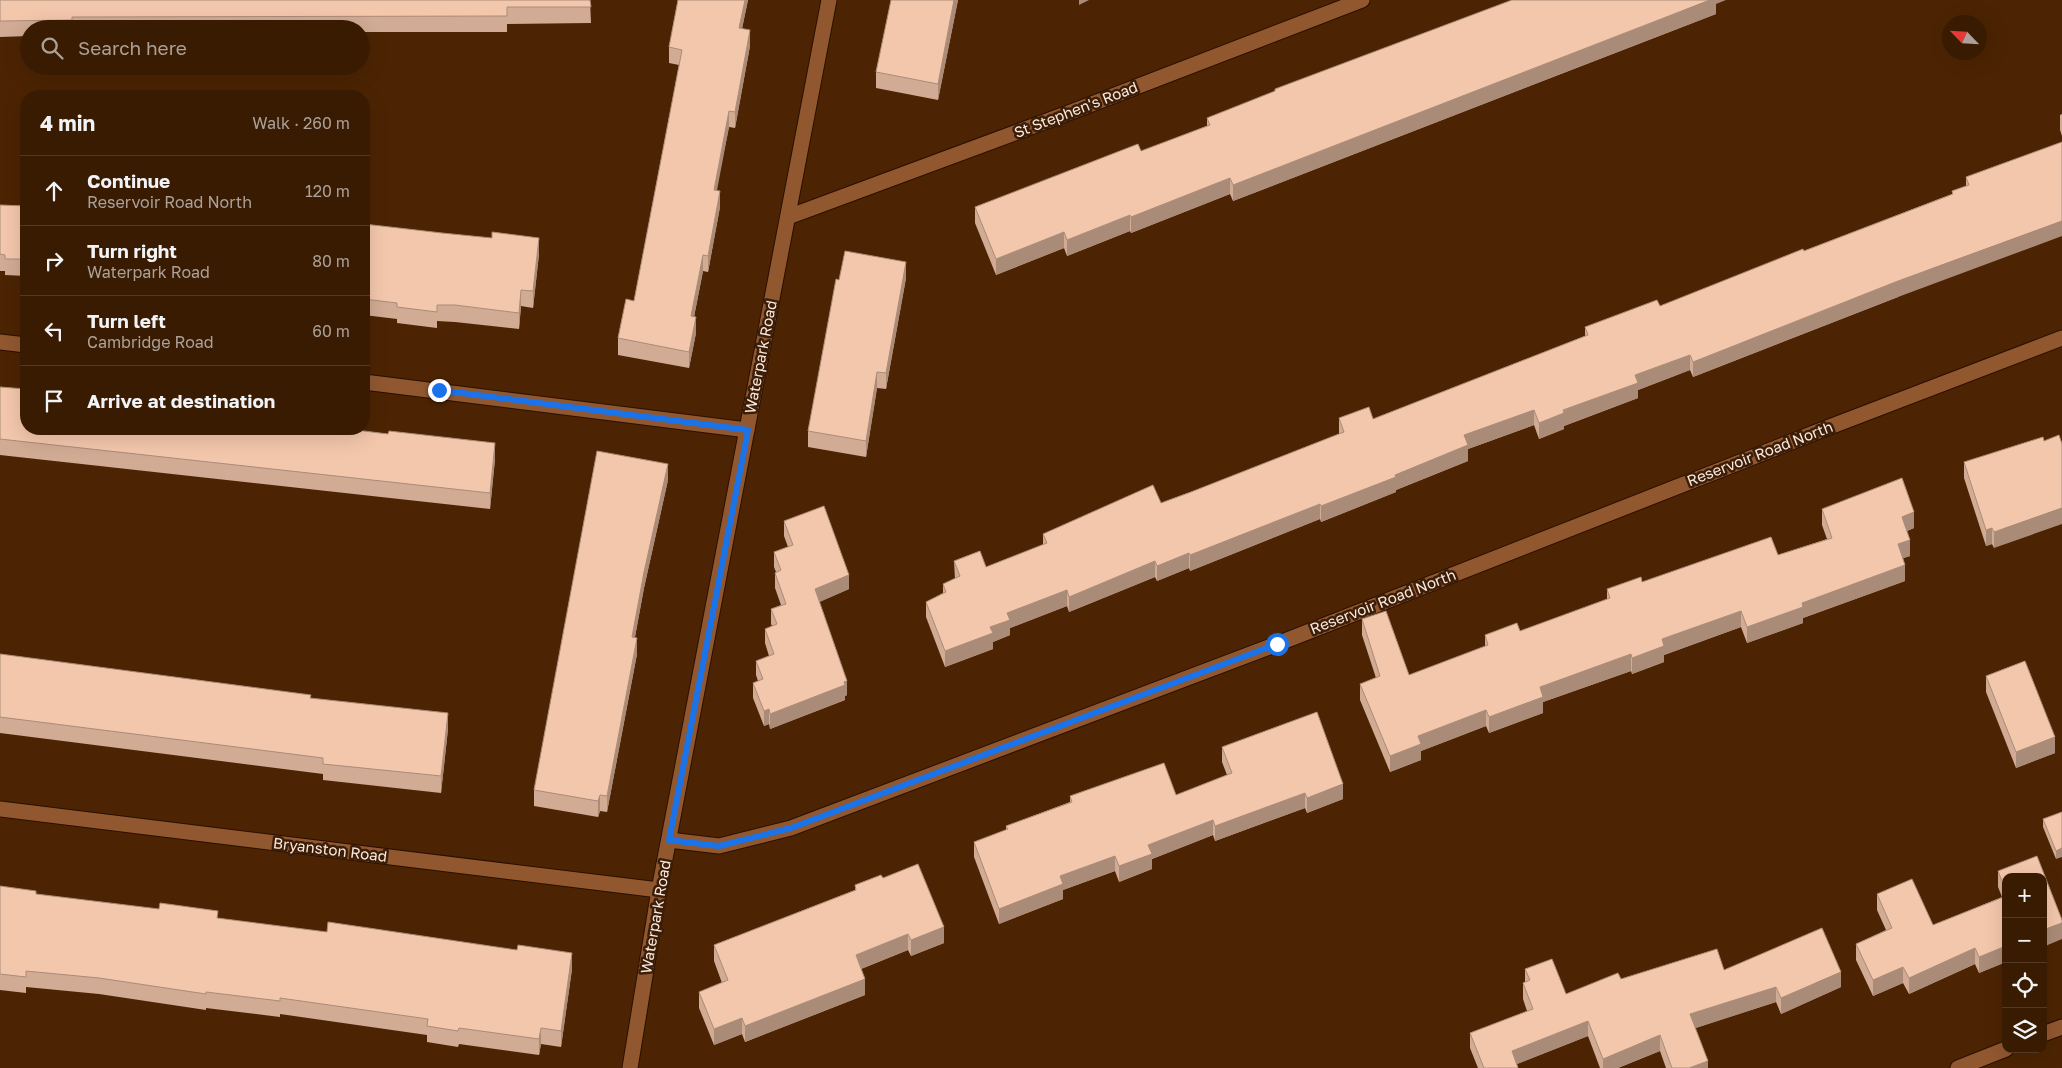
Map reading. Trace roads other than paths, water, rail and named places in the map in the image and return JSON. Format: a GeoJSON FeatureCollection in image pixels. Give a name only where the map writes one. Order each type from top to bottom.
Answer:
{"type":"FeatureCollection","features":[{"type":"Feature","properties":{"kind":"street","name":"Waterpark Road"},"geometry":{"type":"LineString","coordinates":[[630,1068],[659,890],[829,0]]}},
{"type":"Feature","properties":{"kind":"street","name":"St Stephen's Road"},"geometry":{"type":"LineString","coordinates":[[788,217],[1071,112],[1362,0]]}},
{"type":"Feature","properties":{"kind":"street","name":"Reservoir Road North"},"geometry":{"type":"LineString","coordinates":[[669,840],[719,846],[791,828],[1277,644],[1819,431],[2062,338]]}},
{"type":"Feature","properties":{"kind":"street"},"geometry":{"type":"LineString","coordinates":[[0,342],[20,344]]}},
{"type":"Feature","properties":{"kind":"street"},"geometry":{"type":"LineString","coordinates":[[370,383],[748,430]]}},
{"type":"Feature","properties":{"kind":"street","name":"Bryanston Road"},"geometry":{"type":"LineString","coordinates":[[0,809],[659,890]]}},
{"type":"Feature","properties":{"kind":"street"},"geometry":{"type":"LineString","coordinates":[[2047,1033],[2062,1028]]}},
{"type":"Feature","properties":{"kind":"street"},"geometry":{"type":"LineString","coordinates":[[1958,1068],[2002,1051]]}}]}
